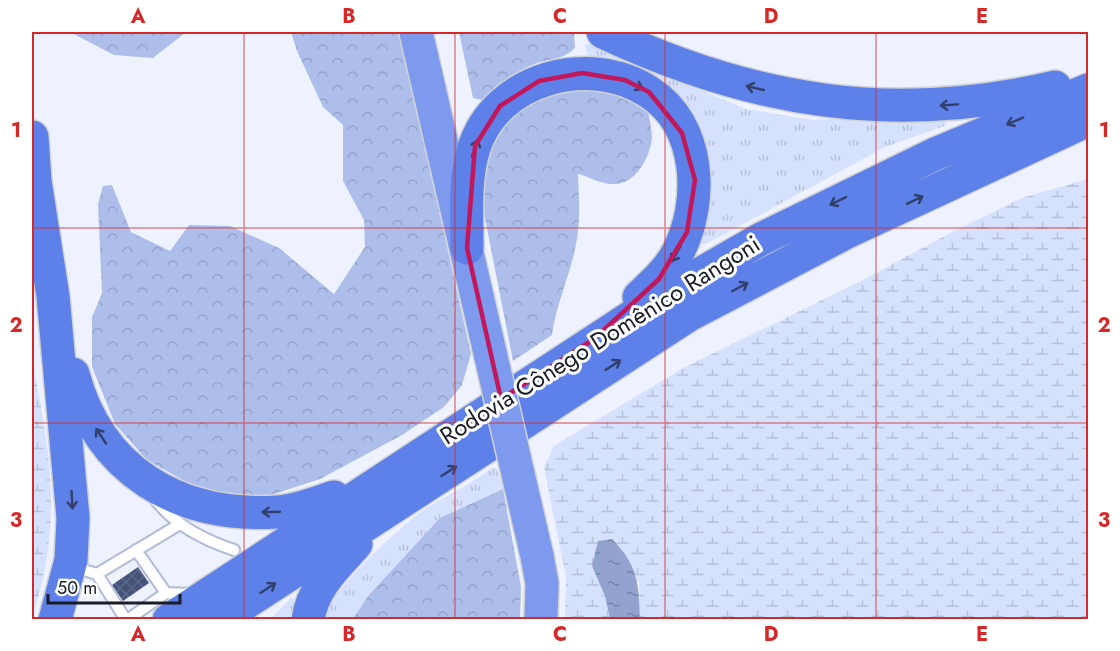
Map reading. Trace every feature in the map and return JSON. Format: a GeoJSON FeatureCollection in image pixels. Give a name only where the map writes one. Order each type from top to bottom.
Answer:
{"type":"FeatureCollection","features":[{"type":"Feature","properties":{"kind":"highway"},"geometry":{"type":"LineString","coordinates":[[416,32],[537,556],[542,583],[541,620]]}},
{"type":"Feature","properties":{"kind":"highway"},"geometry":{"type":"LineString","coordinates":[[603,32],[692,69],[741,85],[790,97],[844,103],[890,106],[977,103],[1089,79]]}},
{"type":"Feature","properties":{"kind":"highway"},"geometry":{"type":"LineString","coordinates":[[467,248],[470,166],[475,146],[485,125],[500,106],[518,92],[539,81],[582,73],[625,80],[649,92],[671,113],[682,133],[691,156],[695,180],[694,205],[687,232],[659,279],[594,339]]}},
{"type":"Feature","properties":{"kind":"highway","name":"Rodovia Cônego Domênico Rangoni"},"geometry":{"type":"LineString","coordinates":[[216,605],[368,487],[594,339],[761,239],[935,154],[1089,90]]}},
{"type":"Feature","properties":{"kind":"highway","name":"Rodovia Cônego Domênico Rangoni"},"geometry":{"type":"LineString","coordinates":[[167,606],[216,605],[400,502],[720,298],[859,226],[1089,120]]}},
{"type":"Feature","properties":{"kind":"highway"},"geometry":{"type":"LineString","coordinates":[[32,136],[35,181],[53,296],[73,518],[84,567],[55,620]]}},
{"type":"Feature","properties":{"kind":"highway"},"geometry":{"type":"LineString","coordinates":[[53,296],[76,387],[85,408],[108,447],[141,479],[182,500],[214,508],[246,512],[289,510],[368,487]]}},
{"type":"Feature","properties":{"kind":"highway"},"geometry":{"type":"LineString","coordinates":[[308,620],[317,593],[329,572],[400,502]]}},
{"type":"Feature","properties":{"kind":"lane"},"geometry":{"type":"LineString","coordinates":[[141,479],[162,508],[180,524],[212,543],[234,550]]}},
{"type":"Feature","properties":{"kind":"lane"},"geometry":{"type":"LineString","coordinates":[[136,550],[167,606],[127,620],[84,567],[136,550],[180,524]]}},
{"type":"Feature","properties":{"kind":"highlighted area"},"geometry":{"type":"Polygon","coordinates":[[[582,73],[625,80],[649,92],[682,133],[695,180],[687,232],[659,279],[594,339],[501,399],[467,248],[475,146],[500,106],[539,81],[582,73]]]}},
{"type":"Feature","properties":{"kind":"green space"},"geometry":{"type":"Polygon","coordinates":[[[70,32],[186,32],[153,58],[114,55],[70,32]]]}},
{"type":"Feature","properties":{"kind":"green space"},"geometry":{"type":"Polygon","coordinates":[[[291,32],[399,32],[471,354],[462,385],[444,407],[402,435],[320,479],[262,498],[227,495],[188,483],[147,460],[115,424],[92,367],[92,317],[102,293],[98,204],[103,186],[112,185],[131,232],[170,251],[189,225],[230,226],[279,248],[334,294],[365,247],[364,220],[343,181],[343,125],[323,107],[297,51],[291,32]]]}},
{"type":"Feature","properties":{"kind":"green space"},"geometry":{"type":"Polygon","coordinates":[[[459,32],[574,32],[575,48],[565,55],[518,72],[499,84],[482,100],[473,98],[459,32]]]}},
{"type":"Feature","properties":{"kind":"green space"},"geometry":{"type":"Polygon","coordinates":[[[585,44],[591,44],[746,109],[812,120],[877,117],[944,120],[947,125],[885,147],[721,236],[705,244],[697,244],[707,172],[597,58],[587,55],[585,44]]]}},
{"type":"Feature","properties":{"kind":"green space"},"geometry":{"type":"Polygon","coordinates":[[[610,85],[648,110],[652,131],[651,145],[645,161],[629,180],[613,184],[604,183],[578,174],[577,240],[552,335],[513,361],[484,213],[482,169],[496,132],[533,99],[553,90],[610,85]]]}},
{"type":"Feature","properties":{"kind":"green space"},"geometry":{"type":"Polygon","coordinates":[[[1088,179],[1088,619],[640,619],[639,582],[592,566],[605,596],[610,619],[565,619],[566,577],[544,467],[554,446],[683,368],[859,282],[954,231],[1022,198],[1088,179]]]}},
{"type":"Feature","properties":{"kind":"green space"},"geometry":{"type":"Polygon","coordinates":[[[32,361],[49,458],[51,520],[42,584],[32,617],[32,361]]]}},
{"type":"Feature","properties":{"kind":"green space"},"geometry":{"type":"Polygon","coordinates":[[[492,468],[497,468],[503,489],[440,518],[368,596],[353,619],[323,620],[327,609],[350,579],[397,532],[421,512],[492,468]]]}},
{"type":"Feature","properties":{"kind":"green space"},"geometry":{"type":"Polygon","coordinates":[[[503,489],[521,587],[520,619],[353,619],[368,596],[440,518],[503,489]]]}},
{"type":"Feature","properties":{"kind":"green space"},"geometry":{"type":"Polygon","coordinates":[[[291,598],[298,600],[293,619],[270,620],[291,598]]]}},
{"type":"Feature","properties":{"kind":"water"},"geometry":{"type":"Polygon","coordinates":[[[612,539],[632,567],[638,586],[640,619],[610,619],[605,596],[592,566],[598,541],[612,539]]]}},
{"type":"Feature","properties":{"kind":"building"},"geometry":{"type":"Polygon","coordinates":[[[138,567],[149,583],[123,601],[112,585],[138,567]]]}}]}
